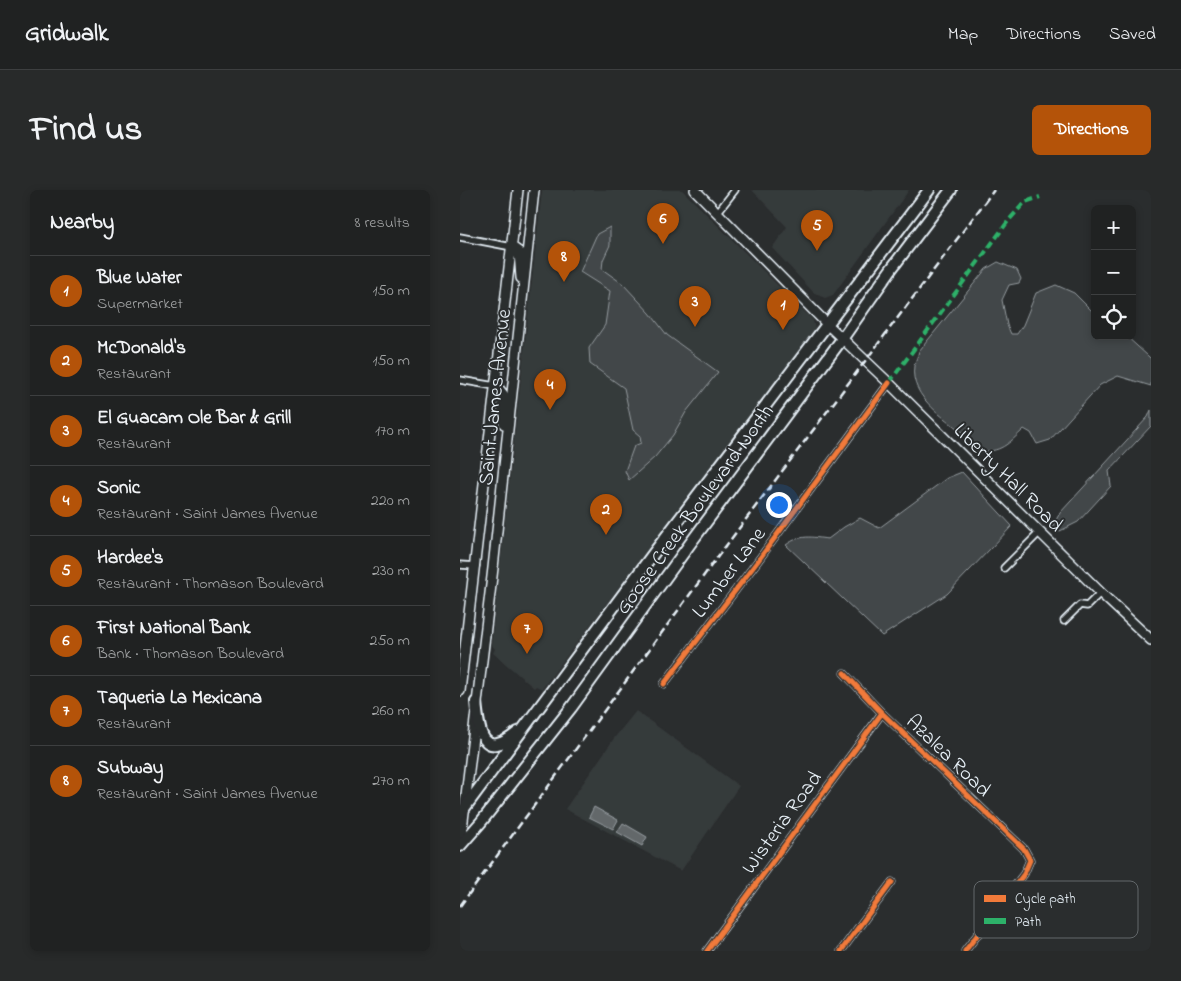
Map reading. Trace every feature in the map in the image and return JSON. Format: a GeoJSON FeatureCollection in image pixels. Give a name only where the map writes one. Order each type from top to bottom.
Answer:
{"type":"FeatureCollection","features":[{"type":"Feature","properties":{"kind":"highway"},"geometry":{"type":"LineString","coordinates":[[462,811],[656,550],[929,190]]}},
{"type":"Feature","properties":{"kind":"highway","name":"Goose Creek Boulevard North"},"geometry":{"type":"LineString","coordinates":[[460,847],[571,708],[951,190]]}},
{"type":"Feature","properties":{"kind":"highway"},"geometry":{"type":"LineString","coordinates":[[476,702],[482,738],[493,745],[500,744],[510,738],[530,721]]}},
{"type":"Feature","properties":{"kind":"main road","name":"Saint James Avenue"},"geometry":{"type":"LineString","coordinates":[[460,691],[476,566],[518,190]]}},
{"type":"Feature","properties":{"kind":"main road","name":"Saint James Avenue"},"geometry":{"type":"LineString","coordinates":[[460,847],[462,811],[486,634],[534,190]]}},
{"type":"Feature","properties":{"kind":"main road","name":"Liberty Hall Road"},"geometry":{"type":"LineString","coordinates":[[695,190],[842,340],[889,383],[1151,640]]}},
{"type":"Feature","properties":{"kind":"main road"},"geometry":{"type":"LineString","coordinates":[[512,247],[519,252],[518,265],[522,289]]}},
{"type":"Feature","properties":{"kind":"main road"},"geometry":{"type":"LineString","coordinates":[[496,385],[503,394],[502,416],[504,424],[508,426]]}},
{"type":"Feature","properties":{"kind":"street"},"geometry":{"type":"LineString","coordinates":[[717,213],[735,190]]}},
{"type":"Feature","properties":{"kind":"street"},"geometry":{"type":"LineString","coordinates":[[460,237],[512,247]]}},
{"type":"Feature","properties":{"kind":"street"},"geometry":{"type":"LineString","coordinates":[[460,380],[496,385]]}},
{"type":"Feature","properties":{"kind":"street","name":"Lumber Lane"},"geometry":{"type":"LineString","coordinates":[[664,684],[889,383]]}},
{"type":"Feature","properties":{"kind":"street"},"geometry":{"type":"LineString","coordinates":[[1004,568],[1040,532]]}},
{"type":"Feature","properties":{"kind":"street"},"geometry":{"type":"LineString","coordinates":[[460,565],[476,566]]}},
{"type":"Feature","properties":{"kind":"street"},"geometry":{"type":"LineString","coordinates":[[1064,621],[1080,605],[1087,606],[1100,592]]}},
{"type":"Feature","properties":{"kind":"street","name":"Azalea Road"},"geometry":{"type":"LineString","coordinates":[[844,673],[882,713],[1024,849],[1030,860],[1019,881]]}},
{"type":"Feature","properties":{"kind":"street","name":"Wisteria Road"},"geometry":{"type":"LineString","coordinates":[[707,951],[882,713]]}},
{"type":"Feature","properties":{"kind":"street"},"geometry":{"type":"LineString","coordinates":[[841,951],[892,882]]}},
{"type":"Feature","properties":{"kind":"street","name":"Azalea Road"},"geometry":{"type":"LineString","coordinates":[[965,951],[975,938]]}},
{"type":"Feature","properties":{"kind":"shaded area"},"geometry":{"type":"Polygon","coordinates":[[[542,190],[682,190],[813,320],[815,329],[542,689],[536,686],[534,688],[493,653],[495,649],[491,644],[542,190]]]}},
{"type":"Feature","properties":{"kind":"shaded area"},"geometry":{"type":"Polygon","coordinates":[[[752,190],[909,190],[833,295],[825,298],[815,294],[772,248],[787,227],[752,190]]]}},
{"type":"Feature","properties":{"kind":"shaded area"},"geometry":{"type":"Polygon","coordinates":[[[610,227],[610,245],[603,260],[602,269],[623,284],[667,335],[718,372],[686,412],[673,435],[655,457],[629,480],[625,471],[634,446],[641,443],[640,436],[633,430],[624,388],[590,364],[589,348],[605,325],[610,291],[580,272],[597,234],[610,227]]]}},
{"type":"Feature","properties":{"kind":"shaded area"},"geometry":{"type":"Polygon","coordinates":[[[998,262],[1017,270],[1021,279],[1019,283],[1009,285],[1002,300],[1007,325],[1011,334],[1017,334],[1023,325],[1036,293],[1056,285],[1074,293],[1091,310],[1091,340],[1130,340],[1151,359],[1151,386],[1118,376],[1100,385],[1050,440],[1037,444],[1031,433],[1024,429],[998,449],[978,451],[969,438],[941,416],[924,399],[914,378],[914,366],[919,351],[986,269],[998,262]]]}},
{"type":"Feature","properties":{"kind":"shaded area"},"geometry":{"type":"Polygon","coordinates":[[[1151,410],[1151,426],[1109,471],[1111,486],[1078,522],[1056,533],[1053,525],[1060,513],[1148,417],[1151,410]]]}},
{"type":"Feature","properties":{"kind":"shaded area"},"geometry":{"type":"Polygon","coordinates":[[[962,472],[1012,526],[947,594],[882,636],[786,545],[801,538],[828,539],[860,518],[879,528],[947,478],[962,472]]]}},
{"type":"Feature","properties":{"kind":"shaded area"},"geometry":{"type":"Polygon","coordinates":[[[636,711],[739,786],[681,871],[565,809],[615,737],[636,711]]]}},
{"type":"Feature","properties":{"kind":"shaded area"},"geometry":{"type":"Polygon","coordinates":[[[594,807],[618,820],[613,829],[589,817],[594,807]]]}},
{"type":"Feature","properties":{"kind":"shaded area"},"geometry":{"type":"Polygon","coordinates":[[[623,823],[647,837],[642,846],[617,832],[623,823]]]}},
{"type":"Feature","properties":{"kind":"railway"},"geometry":{"type":"LineString","coordinates":[[460,906],[719,555],[994,190]]}},
{"type":"Feature","properties":{"kind":"marked path"},"geometry":{"type":"LineString","coordinates":[[889,383],[1009,220],[1025,202],[1040,197]]}},
{"type":"Feature","properties":{"kind":"cycle path"},"geometry":{"type":"LineString","coordinates":[[664,684],[889,383]]}},
{"type":"Feature","properties":{"kind":"cycle path"},"geometry":{"type":"LineString","coordinates":[[844,673],[882,713],[1024,849],[1030,860],[1019,881]]}},
{"type":"Feature","properties":{"kind":"cycle path"},"geometry":{"type":"LineString","coordinates":[[707,951],[882,713]]}},
{"type":"Feature","properties":{"kind":"cycle path"},"geometry":{"type":"LineString","coordinates":[[841,951],[892,882]]}},
{"type":"Feature","properties":{"kind":"cycle path"},"geometry":{"type":"LineString","coordinates":[[965,951],[975,938]]}},
{"type":"Feature","properties":{"kind":"place","name":"First National Bank"},"geometry":{"type":"Point","coordinates":[663,244]}},
{"type":"Feature","properties":{"kind":"place","name":"Hardee's"},"geometry":{"type":"Point","coordinates":[817,251]}},
{"type":"Feature","properties":{"kind":"place","name":"Subway"},"geometry":{"type":"Point","coordinates":[564,282]}},
{"type":"Feature","properties":{"kind":"place","name":"El Guacam Ole Bar & Grill"},"geometry":{"type":"Point","coordinates":[695,327]}},
{"type":"Feature","properties":{"kind":"place","name":"Blue Water"},"geometry":{"type":"Point","coordinates":[783,330]}},
{"type":"Feature","properties":{"kind":"place","name":"Sonic"},"geometry":{"type":"Point","coordinates":[550,410]}},
{"type":"Feature","properties":{"kind":"place","name":"McDonald's"},"geometry":{"type":"Point","coordinates":[606,535]}},
{"type":"Feature","properties":{"kind":"place","name":"Taqueria La Mexicana"},"geometry":{"type":"Point","coordinates":[527,654]}}]}
